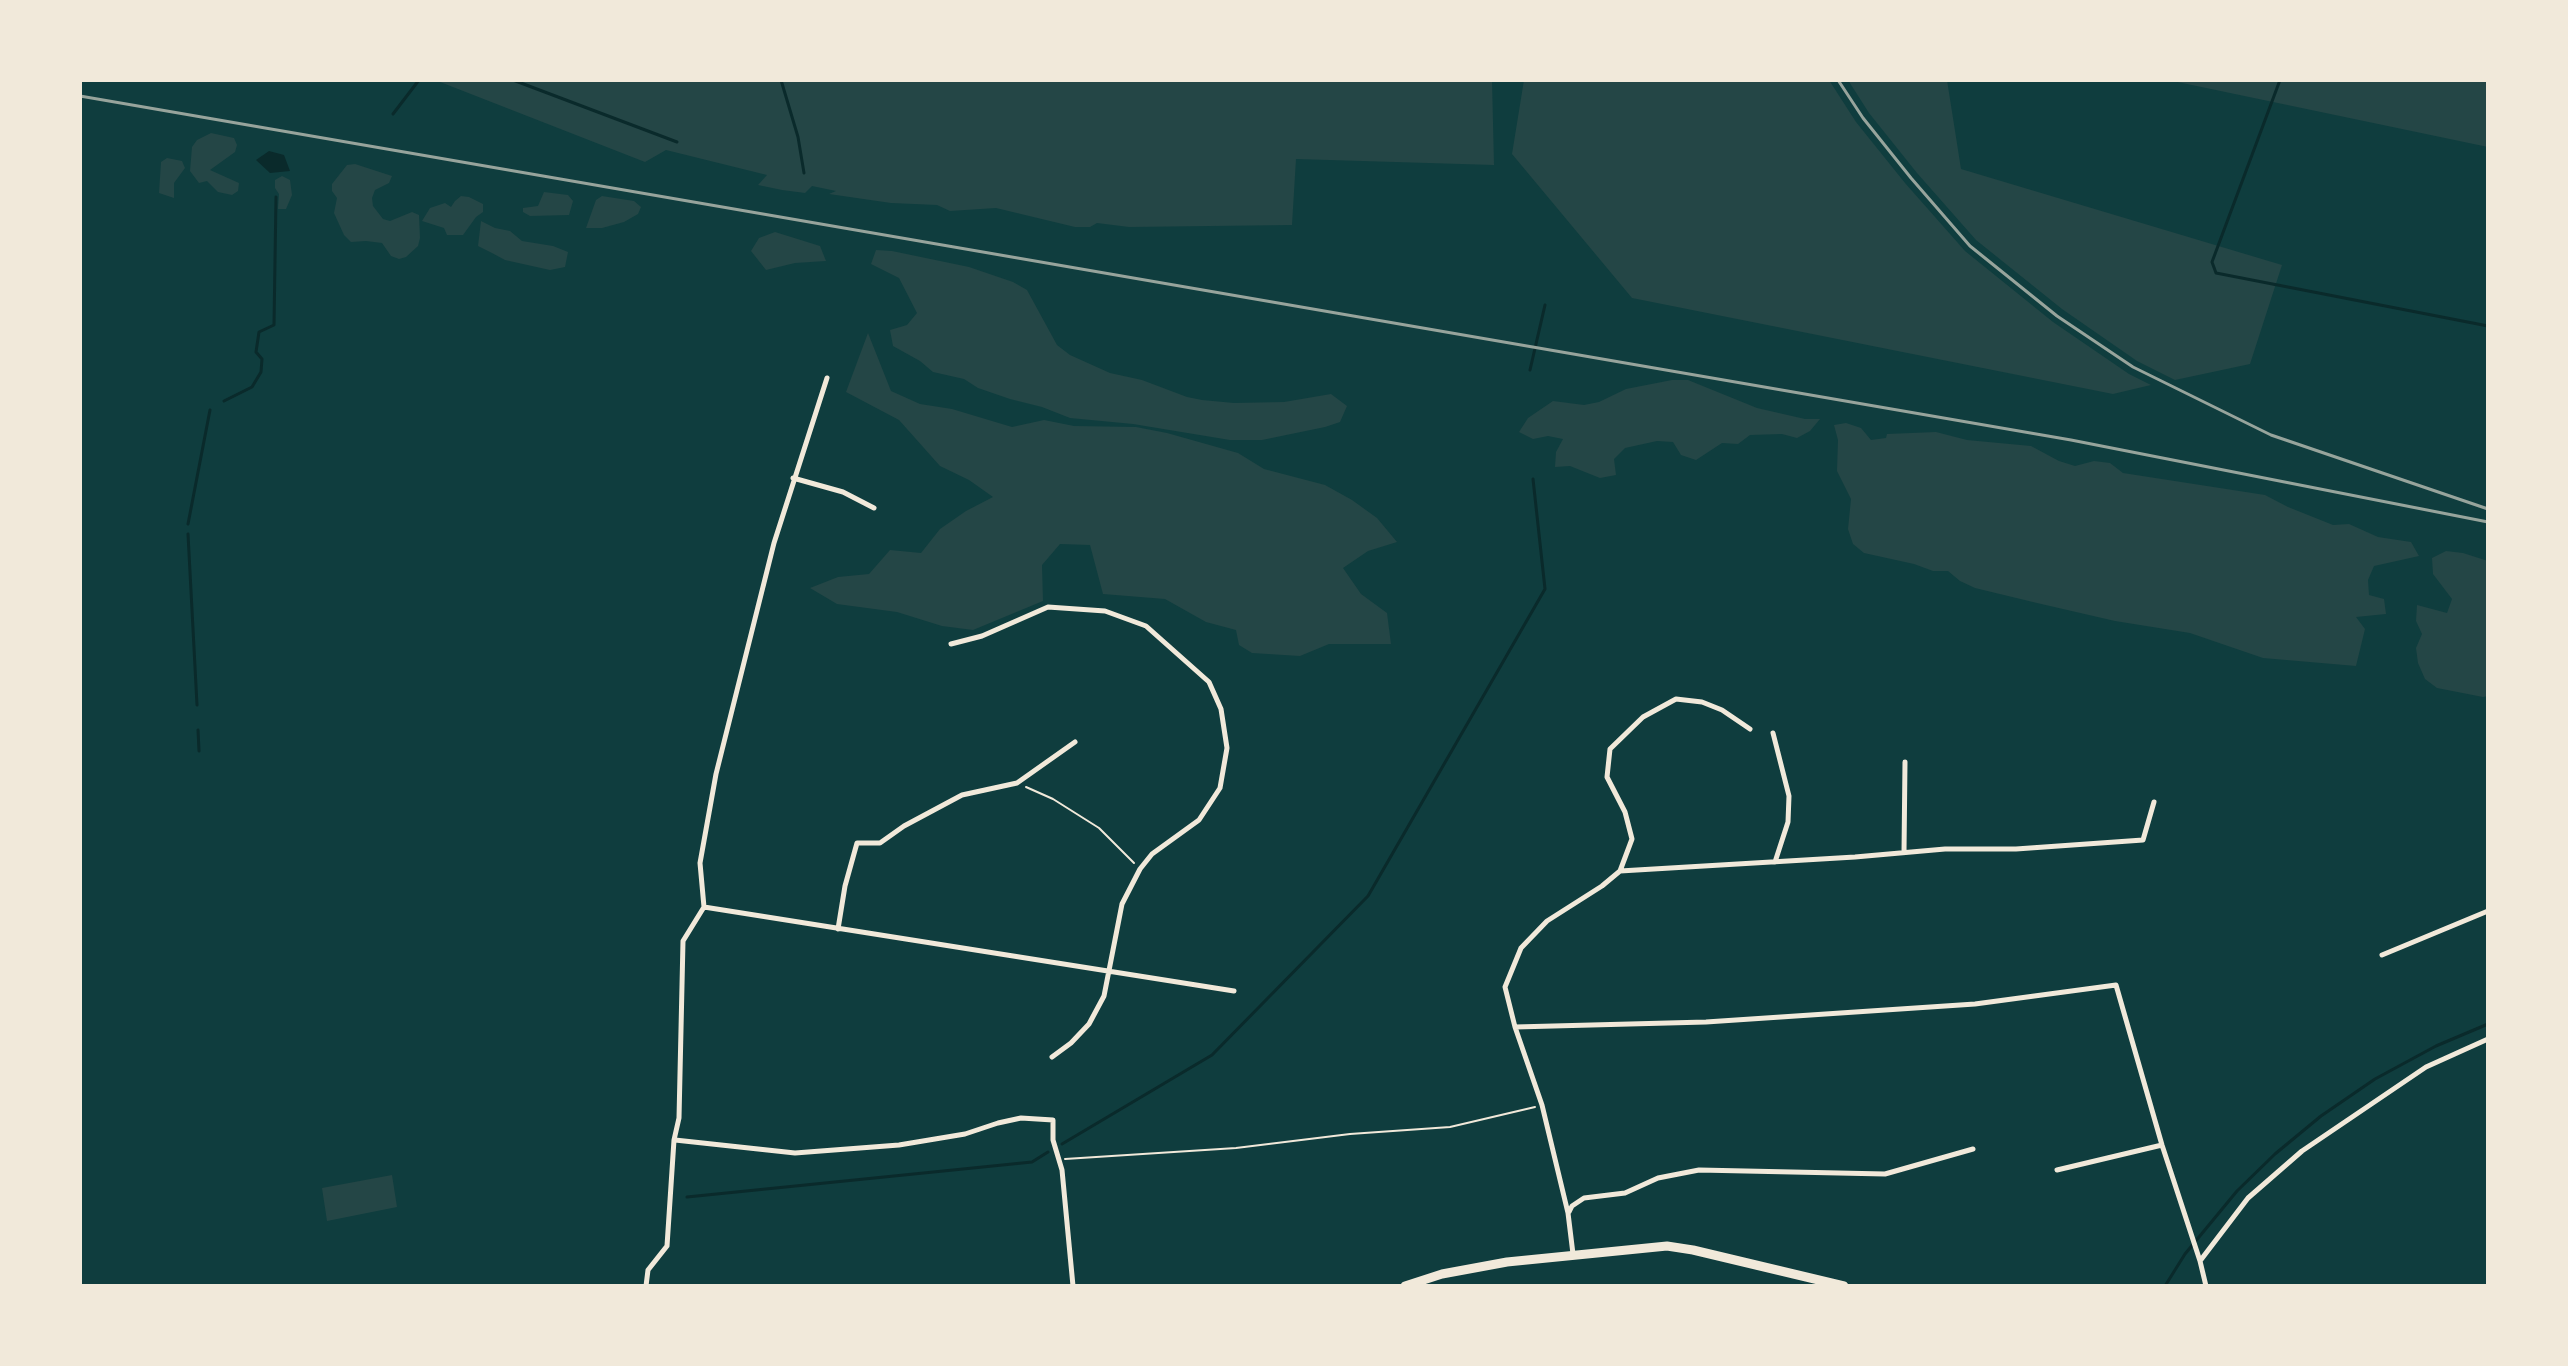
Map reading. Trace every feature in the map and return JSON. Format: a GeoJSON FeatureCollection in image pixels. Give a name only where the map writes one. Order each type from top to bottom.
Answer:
{"type":"FeatureCollection","features":[{"type":"Feature","properties":{"kind":"main road"},"geometry":{"type":"LineString","coordinates":[[1405,1286],[1473,1267],[1667,1246],[1844,1286]]}},
{"type":"Feature","properties":{"kind":"street"},"geometry":{"type":"LineString","coordinates":[[646,1286],[648,1270],[667,1246],[674,1140],[679,1118],[683,941],[704,907],[700,863],[716,774],[793,478],[827,378]]}},
{"type":"Feature","properties":{"kind":"street"},"geometry":{"type":"LineString","coordinates":[[793,478],[843,492],[874,508]]}},
{"type":"Feature","properties":{"kind":"street"},"geometry":{"type":"LineString","coordinates":[[951,644],[982,636],[1048,607],[1105,611],[1146,626],[1209,682],[1221,709],[1227,748],[1220,788],[1199,820],[1152,854],[1140,869],[1122,904],[1104,996],[1089,1024],[1052,1057]]}},
{"type":"Feature","properties":{"kind":"street"},"geometry":{"type":"LineString","coordinates":[[1573,1254],[1568,1213],[1542,1105],[1515,1027],[1505,987],[1521,948],[1547,921],[1620,871],[1632,839],[1625,812],[1607,777],[1610,749],[1643,717],[1676,699],[1702,702],[1722,710],[1750,729]]}},
{"type":"Feature","properties":{"kind":"street"},"geometry":{"type":"LineString","coordinates":[[1773,733],[1789,796],[1788,822],[1775,862]]}},
{"type":"Feature","properties":{"kind":"street"},"geometry":{"type":"LineString","coordinates":[[838,929],[845,886],[857,843],[880,843],[904,826],[962,795],[1017,783],[1075,742]]}},
{"type":"Feature","properties":{"kind":"street"},"geometry":{"type":"LineString","coordinates":[[1904,852],[1905,762]]}},
{"type":"Feature","properties":{"kind":"street"},"geometry":{"type":"LineString","coordinates":[[1620,871],[2143,840],[2154,802]]}},
{"type":"Feature","properties":{"kind":"street"},"geometry":{"type":"LineString","coordinates":[[704,907],[1234,991]]}},
{"type":"Feature","properties":{"kind":"street"},"geometry":{"type":"LineString","coordinates":[[2382,955],[2488,911]]}},
{"type":"Feature","properties":{"kind":"street"},"geometry":{"type":"LineString","coordinates":[[1515,1027],[1706,1022],[1975,1004],[2116,985],[2206,1286]]}},
{"type":"Feature","properties":{"kind":"street"},"geometry":{"type":"LineString","coordinates":[[2200,1261],[2248,1198],[2302,1151],[2426,1067],[2488,1039]]}},
{"type":"Feature","properties":{"kind":"street"},"geometry":{"type":"LineString","coordinates":[[674,1140],[795,1153],[907,1143],[965,1134],[1021,1118],[1053,1120],[1073,1286]]}},
{"type":"Feature","properties":{"kind":"street"},"geometry":{"type":"LineString","coordinates":[[2057,1170],[2162,1145]]}},
{"type":"Feature","properties":{"kind":"street"},"geometry":{"type":"LineString","coordinates":[[1568,1213],[1584,1198],[1625,1193],[1658,1178],[1699,1170],[1885,1174],[1973,1149]]}},
{"type":"Feature","properties":{"kind":"path"},"geometry":{"type":"LineString","coordinates":[[1017,783],[1053,799],[1099,828],[1140,869]]}},
{"type":"Feature","properties":{"kind":"path"},"geometry":{"type":"LineString","coordinates":[[1060,1160],[1236,1148],[1350,1134],[1450,1127],[1542,1105]]}},
{"type":"Feature","properties":{"kind":"shaded area"},"geometry":{"type":"Polygon","coordinates":[[[435,80],[1492,80],[1494,165],[1296,159],[1292,225],[1129,227],[1097,223],[1090,227],[1075,227],[996,208],[950,211],[937,205],[891,203],[829,194],[836,191],[812,186],[805,193],[782,190],[758,185],[767,175],[666,150],[645,162],[435,80]]]}},
{"type":"Feature","properties":{"kind":"shaded area"},"geometry":{"type":"Polygon","coordinates":[[[1524,80],[1829,80],[1856,122],[1965,251],[2053,322],[2129,374],[2151,385],[2113,394],[1632,298],[1512,154],[1524,80]]]}},
{"type":"Feature","properties":{"kind":"shaded area"},"geometry":{"type":"Polygon","coordinates":[[[1848,80],[1947,80],[1961,169],[2282,265],[2250,364],[2175,380],[2137,361],[2062,309],[1976,240],[1869,113],[1848,80]]]}},
{"type":"Feature","properties":{"kind":"shaded area"},"geometry":{"type":"Polygon","coordinates":[[[2168,80],[2488,80],[2488,147],[2168,80]]]}},
{"type":"Feature","properties":{"kind":"shaded area"},"geometry":{"type":"Polygon","coordinates":[[[211,133],[234,138],[237,145],[235,152],[210,170],[239,183],[238,191],[232,195],[218,192],[207,181],[199,183],[190,171],[192,147],[197,140],[211,133]]]}},
{"type":"Feature","properties":{"kind":"shaded area"},"geometry":{"type":"Polygon","coordinates":[[[269,151],[284,155],[290,171],[270,173],[256,160],[269,151]]]}},
{"type":"Feature","properties":{"kind":"shaded area"},"geometry":{"type":"Polygon","coordinates":[[[167,158],[182,161],[185,168],[174,183],[174,198],[159,193],[161,162],[167,158]]]}},
{"type":"Feature","properties":{"kind":"shaded area"},"geometry":{"type":"Polygon","coordinates":[[[355,164],[392,176],[389,183],[375,190],[372,198],[373,206],[383,219],[390,221],[412,212],[419,215],[418,246],[406,257],[399,259],[391,256],[382,243],[351,242],[344,235],[334,213],[337,198],[332,184],[347,165],[355,164]]]}},
{"type":"Feature","properties":{"kind":"shaded area"},"geometry":{"type":"Polygon","coordinates":[[[282,176],[290,180],[292,195],[286,209],[278,209],[279,194],[275,180],[282,176]]]}},
{"type":"Feature","properties":{"kind":"shaded area"},"geometry":{"type":"Polygon","coordinates":[[[544,192],[568,195],[573,201],[569,215],[530,216],[523,212],[523,208],[538,206],[544,192]]]}},
{"type":"Feature","properties":{"kind":"shaded area"},"geometry":{"type":"Polygon","coordinates":[[[461,196],[483,204],[483,212],[463,235],[447,235],[444,228],[422,221],[430,208],[445,203],[451,207],[461,196]]]}},
{"type":"Feature","properties":{"kind":"shaded area"},"geometry":{"type":"Polygon","coordinates":[[[602,196],[634,201],[641,207],[638,214],[624,222],[602,228],[586,228],[596,200],[602,196]]]}},
{"type":"Feature","properties":{"kind":"shaded area"},"geometry":{"type":"Polygon","coordinates":[[[481,221],[510,231],[522,241],[568,252],[565,267],[550,270],[505,260],[478,246],[481,221]]]}},
{"type":"Feature","properties":{"kind":"shaded area"},"geometry":{"type":"Polygon","coordinates":[[[775,232],[820,246],[826,261],[795,263],[766,270],[751,251],[759,238],[775,232]]]}},
{"type":"Feature","properties":{"kind":"shaded area"},"geometry":{"type":"Polygon","coordinates":[[[876,250],[969,267],[1013,282],[1027,290],[1057,345],[1070,355],[1110,373],[1202,400],[1284,402],[1331,394],[1347,406],[1340,422],[1325,427],[1262,440],[1230,440],[1133,424],[1070,418],[1010,399],[978,388],[964,379],[933,372],[893,346],[890,330],[907,325],[917,313],[899,278],[871,264],[876,250]]]}},
{"type":"Feature","properties":{"kind":"shaded area"},"geometry":{"type":"Polygon","coordinates":[[[868,333],[891,391],[920,404],[952,409],[1012,427],[1044,420],[1074,426],[1136,427],[1167,433],[1238,453],[1264,469],[1325,485],[1352,500],[1377,518],[1397,542],[1368,551],[1343,568],[1361,594],[1387,613],[1391,644],[1329,644],[1300,656],[1252,653],[1239,645],[1236,630],[1206,622],[1165,599],[1103,594],[1090,545],[1060,544],[1042,565],[1043,601],[973,630],[942,626],[897,612],[837,604],[810,588],[838,577],[869,574],[890,550],[921,553],[940,529],[993,497],[969,480],[940,466],[899,420],[846,392],[868,333]]]}},
{"type":"Feature","properties":{"kind":"shaded area"},"geometry":{"type":"Polygon","coordinates":[[[1688,380],[1757,408],[1805,419],[1820,419],[1810,431],[1797,438],[1782,434],[1750,435],[1738,444],[1722,443],[1696,460],[1681,455],[1673,442],[1657,441],[1625,448],[1614,459],[1616,475],[1600,478],[1570,466],[1555,467],[1556,452],[1563,439],[1548,436],[1533,439],[1519,432],[1528,418],[1553,401],[1584,405],[1599,402],[1626,389],[1688,380]]]}},
{"type":"Feature","properties":{"kind":"shaded area"},"geometry":{"type":"Polygon","coordinates":[[[1846,423],[1861,428],[1871,440],[1886,438],[1887,434],[1936,432],[1967,440],[2031,446],[2075,466],[2094,461],[2110,463],[2123,473],[2265,495],[2333,525],[2349,524],[2378,537],[2411,542],[2419,556],[2374,566],[2368,580],[2369,595],[2384,599],[2386,614],[2356,617],[2365,629],[2356,666],[2263,658],[2190,633],[2115,621],[1975,588],[1948,571],[1933,571],[1864,553],[1853,544],[1848,529],[1851,499],[1837,471],[1838,440],[1834,425],[1846,423]]]}},
{"type":"Feature","properties":{"kind":"shaded area"},"geometry":{"type":"Polygon","coordinates":[[[2446,551],[2488,561],[2488,696],[2437,688],[2425,679],[2418,663],[2416,648],[2422,634],[2416,621],[2417,605],[2447,613],[2452,599],[2433,574],[2432,558],[2446,551]]]}},
{"type":"Feature","properties":{"kind":"shaded area"},"geometry":{"type":"Polygon","coordinates":[[[392,1175],[397,1207],[327,1221],[322,1188],[392,1175]]]}},
{"type":"Feature","properties":{"kind":"waterway"},"geometry":{"type":"LineString","coordinates":[[393,114],[419,80]]}},
{"type":"Feature","properties":{"kind":"waterway"},"geometry":{"type":"LineString","coordinates":[[513,80],[677,142]]}},
{"type":"Feature","properties":{"kind":"waterway"},"geometry":{"type":"LineString","coordinates":[[781,80],[798,137],[804,173]]}},
{"type":"Feature","properties":{"kind":"waterway"},"geometry":{"type":"LineString","coordinates":[[2280,80],[2212,262],[2216,273],[2488,326]]}},
{"type":"Feature","properties":{"kind":"waterway"},"geometry":{"type":"LineString","coordinates":[[224,401],[252,387],[261,372],[262,359],[256,352],[259,332],[274,325],[276,197]]}},
{"type":"Feature","properties":{"kind":"waterway"},"geometry":{"type":"LineString","coordinates":[[1530,370],[1545,305]]}},
{"type":"Feature","properties":{"kind":"waterway"},"geometry":{"type":"LineString","coordinates":[[188,524],[210,410]]}},
{"type":"Feature","properties":{"kind":"waterway"},"geometry":{"type":"LineString","coordinates":[[1062,1144],[1212,1055],[1368,896],[1545,589],[1533,479]]}},
{"type":"Feature","properties":{"kind":"waterway"},"geometry":{"type":"LineString","coordinates":[[188,534],[197,705]]}},
{"type":"Feature","properties":{"kind":"waterway"},"geometry":{"type":"LineString","coordinates":[[198,730],[199,751]]}},
{"type":"Feature","properties":{"kind":"waterway"},"geometry":{"type":"LineString","coordinates":[[2165,1286],[2185,1254],[2237,1191],[2321,1116],[2375,1079],[2436,1046],[2488,1024]]}},
{"type":"Feature","properties":{"kind":"waterway"},"geometry":{"type":"LineString","coordinates":[[687,1197],[1032,1162],[1048,1152]]}},
{"type":"Feature","properties":{"kind":"railway"},"geometry":{"type":"LineString","coordinates":[[1838,80],[1863,118],[1970,246],[2057,316],[2133,367],[2271,435],[2488,509]]}},
{"type":"Feature","properties":{"kind":"railway"},"geometry":{"type":"LineString","coordinates":[[80,96],[2071,440],[2488,522]]}}]}
